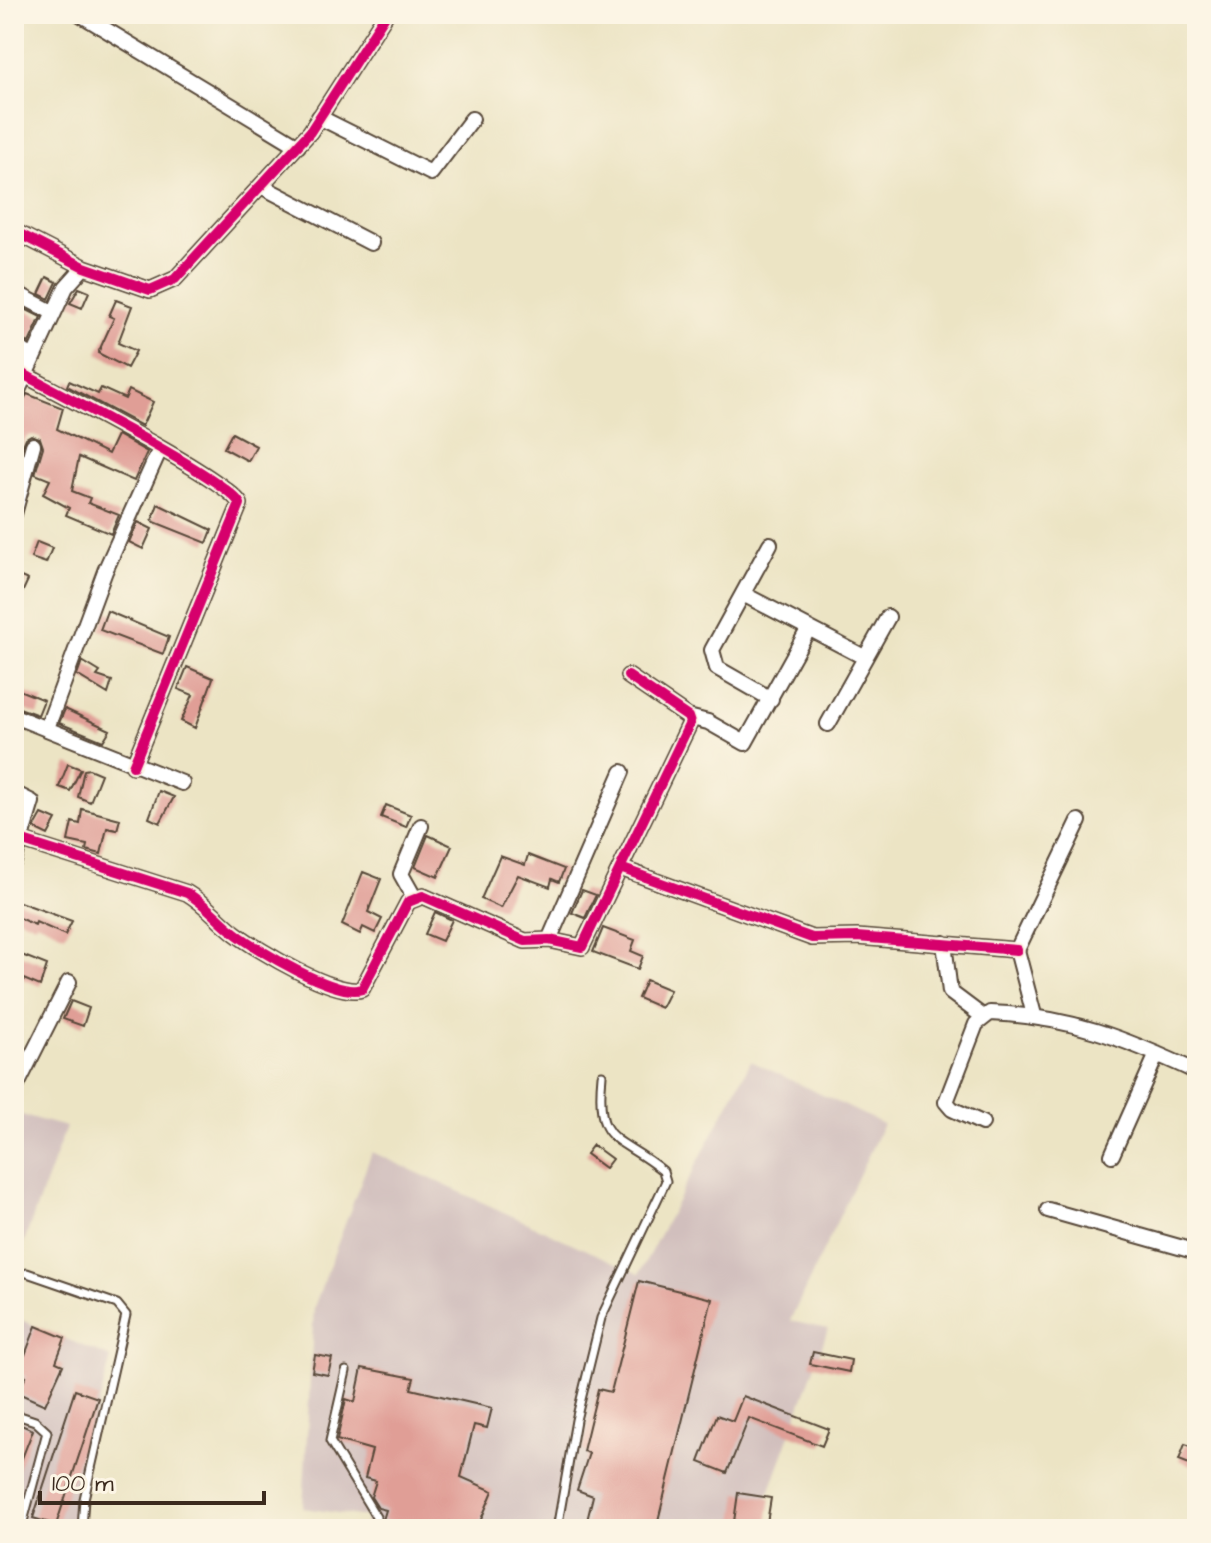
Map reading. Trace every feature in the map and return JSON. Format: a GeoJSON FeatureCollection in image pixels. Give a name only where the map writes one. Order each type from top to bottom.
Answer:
{"type":"FeatureCollection","features":[{"type":"Feature","properties":{"kind":"street"},"geometry":{"type":"LineString","coordinates":[[80,14],[298,146]]}},
{"type":"Feature","properties":{"kind":"street"},"geometry":{"type":"LineString","coordinates":[[14,231],[84,267],[150,290],[175,279],[298,146],[386,14]]}},
{"type":"Feature","properties":{"kind":"street"},"geometry":{"type":"LineString","coordinates":[[319,117],[431,173],[472,119]]}},
{"type":"Feature","properties":{"kind":"street"},"geometry":{"type":"LineString","coordinates":[[261,186],[371,243]]}},
{"type":"Feature","properties":{"kind":"street"},"geometry":{"type":"LineString","coordinates":[[14,399],[66,287],[84,267]]}},
{"type":"Feature","properties":{"kind":"street"},"geometry":{"type":"LineString","coordinates":[[14,292],[54,313]]}},
{"type":"Feature","properties":{"kind":"street"},"geometry":{"type":"LineString","coordinates":[[14,347],[33,356]]}},
{"type":"Feature","properties":{"kind":"street"},"geometry":{"type":"LineString","coordinates":[[25,375],[160,449],[228,491],[240,504],[133,766]]}},
{"type":"Feature","properties":{"kind":"street"},"geometry":{"type":"LineString","coordinates":[[14,514],[33,445]]}},
{"type":"Feature","properties":{"kind":"street"},"geometry":{"type":"LineString","coordinates":[[47,728],[105,571],[160,449]]}},
{"type":"Feature","properties":{"kind":"street"},"geometry":{"type":"LineString","coordinates":[[770,544],[712,650],[712,660],[717,668],[771,699]]}},
{"type":"Feature","properties":{"kind":"street"},"geometry":{"type":"LineString","coordinates":[[743,594],[864,657]]}},
{"type":"Feature","properties":{"kind":"street"},"geometry":{"type":"LineString","coordinates":[[828,724],[888,617]]}},
{"type":"Feature","properties":{"kind":"street"},"geometry":{"type":"LineString","coordinates":[[628,676],[688,717],[708,722],[745,743],[809,628]]}},
{"type":"Feature","properties":{"kind":"street"},"geometry":{"type":"LineString","coordinates":[[14,716],[182,783]]}},
{"type":"Feature","properties":{"kind":"street"},"geometry":{"type":"LineString","coordinates":[[20,840],[187,893],[202,902],[235,933],[314,978],[352,992],[362,989],[370,978],[408,902],[414,897],[423,896],[525,941],[549,940],[582,947],[689,731],[688,717]]}},
{"type":"Feature","properties":{"kind":"street"},"geometry":{"type":"LineString","coordinates":[[549,940],[622,772]]}},
{"type":"Feature","properties":{"kind":"street"},"geometry":{"type":"LineString","coordinates":[[14,793],[32,802],[14,861]]}},
{"type":"Feature","properties":{"kind":"street"},"geometry":{"type":"LineString","coordinates":[[1034,1015],[1017,950],[1079,821]]}},
{"type":"Feature","properties":{"kind":"street"},"geometry":{"type":"LineString","coordinates":[[414,897],[401,874],[421,826]]}},
{"type":"Feature","properties":{"kind":"street"},"geometry":{"type":"LineString","coordinates":[[623,869],[812,938],[857,937],[1017,950]]}},
{"type":"Feature","properties":{"kind":"street"},"geometry":{"type":"LineString","coordinates":[[944,943],[950,992],[982,1016]]}},
{"type":"Feature","properties":{"kind":"street"},"geometry":{"type":"LineString","coordinates":[[14,1091],[69,982]]}},
{"type":"Feature","properties":{"kind":"street"},"geometry":{"type":"LineString","coordinates":[[982,1123],[952,1109],[946,1102],[982,1016],[990,1013],[1034,1015],[1106,1032],[1197,1072]]}},
{"type":"Feature","properties":{"kind":"street"},"geometry":{"type":"LineString","coordinates":[[1112,1155],[1157,1054]]}},
{"type":"Feature","properties":{"kind":"street"},"geometry":{"type":"LineString","coordinates":[[1048,1210],[1197,1252]]}},
{"type":"Feature","properties":{"kind":"lane"},"geometry":{"type":"LineString","coordinates":[[557,1529],[576,1420],[601,1318],[666,1181],[663,1171],[612,1137],[603,1124],[598,1110],[602,1075]]}},
{"type":"Feature","properties":{"kind":"lane"},"geometry":{"type":"LineString","coordinates":[[27,1273],[117,1304],[126,1315],[84,1499],[82,1529]]}},
{"type":"Feature","properties":{"kind":"lane"},"geometry":{"type":"LineString","coordinates":[[346,1371],[330,1441],[376,1517],[376,1529]]}},
{"type":"Feature","properties":{"kind":"lane"},"geometry":{"type":"LineString","coordinates":[[14,1414],[35,1421],[47,1432],[21,1529]]}},
{"type":"Feature","properties":{"kind":"shaded area"},"geometry":{"type":"Polygon","coordinates":[[[751,1061],[883,1124],[790,1321],[828,1329],[756,1529],[365,1529],[366,1517],[303,1508],[314,1307],[372,1152],[639,1274],[751,1061]]]}},
{"type":"Feature","properties":{"kind":"shaded area"},"geometry":{"type":"Polygon","coordinates":[[[14,1113],[66,1127],[14,1269],[14,1113]]]}},
{"type":"Feature","properties":{"kind":"shaded area"},"geometry":{"type":"Polygon","coordinates":[[[14,1317],[111,1358],[74,1499],[76,1529],[14,1529],[14,1317]]]}},
{"type":"Feature","properties":{"kind":"building"},"geometry":{"type":"Polygon","coordinates":[[[47,277],[57,282],[49,299],[39,294],[47,277]]]}},
{"type":"Feature","properties":{"kind":"building"},"geometry":{"type":"Polygon","coordinates":[[[79,288],[89,292],[82,308],[70,303],[79,288]]]}},
{"type":"Feature","properties":{"kind":"building"},"geometry":{"type":"Polygon","coordinates":[[[116,300],[132,306],[118,343],[136,351],[127,368],[98,353],[114,318],[109,316],[116,300]]]}},
{"type":"Feature","properties":{"kind":"building"},"geometry":{"type":"Polygon","coordinates":[[[17,305],[41,317],[29,343],[14,337],[17,305]]]}},
{"type":"Feature","properties":{"kind":"building"},"geometry":{"type":"Polygon","coordinates":[[[69,381],[98,394],[101,388],[125,399],[129,390],[153,402],[142,426],[67,386],[69,381]]]}},
{"type":"Feature","properties":{"kind":"building"},"geometry":{"type":"Polygon","coordinates":[[[27,394],[63,408],[57,429],[108,454],[117,435],[147,452],[134,481],[79,457],[72,491],[90,498],[88,503],[119,515],[111,534],[66,515],[69,508],[43,494],[50,480],[35,474],[43,447],[40,438],[31,435],[26,438],[14,466],[14,409],[20,407],[27,394]]]}},
{"type":"Feature","properties":{"kind":"building"},"geometry":{"type":"Polygon","coordinates":[[[232,433],[256,446],[248,461],[224,448],[232,433]]]}},
{"type":"Feature","properties":{"kind":"building"},"geometry":{"type":"Polygon","coordinates":[[[158,504],[212,530],[207,543],[152,521],[158,504]]]}},
{"type":"Feature","properties":{"kind":"building"},"geometry":{"type":"Polygon","coordinates":[[[138,522],[152,529],[143,549],[129,542],[138,522]]]}},
{"type":"Feature","properties":{"kind":"building"},"geometry":{"type":"Polygon","coordinates":[[[37,542],[52,548],[46,563],[31,558],[37,542]]]}},
{"type":"Feature","properties":{"kind":"building"},"geometry":{"type":"Polygon","coordinates":[[[14,574],[28,580],[14,610],[14,574]]]}},
{"type":"Feature","properties":{"kind":"building"},"geometry":{"type":"Polygon","coordinates":[[[107,611],[169,637],[163,654],[100,630],[107,611]]]}},
{"type":"Feature","properties":{"kind":"building"},"geometry":{"type":"Polygon","coordinates":[[[82,661],[100,672],[97,676],[112,681],[108,694],[77,675],[82,661]]]}},
{"type":"Feature","properties":{"kind":"building"},"geometry":{"type":"Polygon","coordinates":[[[187,667],[213,678],[195,728],[181,721],[193,695],[178,689],[187,667]]]}},
{"type":"Feature","properties":{"kind":"building"},"geometry":{"type":"Polygon","coordinates":[[[14,688],[44,700],[38,715],[14,706],[14,688]]]}},
{"type":"Feature","properties":{"kind":"building"},"geometry":{"type":"Polygon","coordinates":[[[65,709],[110,730],[103,741],[59,723],[65,709]]]}},
{"type":"Feature","properties":{"kind":"building"},"geometry":{"type":"Polygon","coordinates":[[[68,764],[81,769],[70,791],[59,787],[68,764]]]}},
{"type":"Feature","properties":{"kind":"building"},"geometry":{"type":"Polygon","coordinates":[[[84,770],[101,774],[90,802],[78,797],[84,770]]]}},
{"type":"Feature","properties":{"kind":"building"},"geometry":{"type":"Polygon","coordinates":[[[159,791],[174,797],[160,823],[149,818],[159,791]]]}},
{"type":"Feature","properties":{"kind":"building"},"geometry":{"type":"Polygon","coordinates":[[[386,805],[411,815],[406,827],[381,817],[386,805]]]}},
{"type":"Feature","properties":{"kind":"building"},"geometry":{"type":"Polygon","coordinates":[[[82,809],[120,819],[117,830],[107,828],[101,854],[86,850],[87,845],[68,841],[72,822],[80,824],[82,809]]]}},
{"type":"Feature","properties":{"kind":"building"},"geometry":{"type":"Polygon","coordinates":[[[42,814],[56,820],[48,835],[34,828],[42,814]]]}},
{"type":"Feature","properties":{"kind":"building"},"geometry":{"type":"Polygon","coordinates":[[[428,835],[452,846],[438,877],[415,867],[428,835]]]}},
{"type":"Feature","properties":{"kind":"building"},"geometry":{"type":"Polygon","coordinates":[[[528,855],[564,869],[559,882],[552,879],[550,887],[518,875],[501,908],[481,899],[500,856],[525,865],[528,855]]]}},
{"type":"Feature","properties":{"kind":"building"},"geometry":{"type":"Polygon","coordinates":[[[363,872],[381,879],[368,912],[382,919],[375,933],[363,927],[360,934],[342,925],[363,872]]]}},
{"type":"Feature","properties":{"kind":"building"},"geometry":{"type":"Polygon","coordinates":[[[582,890],[596,895],[585,918],[572,913],[582,890]]]}},
{"type":"Feature","properties":{"kind":"building"},"geometry":{"type":"Polygon","coordinates":[[[14,900],[72,921],[65,935],[14,916],[14,900]]]}},
{"type":"Feature","properties":{"kind":"building"},"geometry":{"type":"Polygon","coordinates":[[[435,912],[452,920],[442,941],[425,934],[435,912]]]}},
{"type":"Feature","properties":{"kind":"building"},"geometry":{"type":"Polygon","coordinates":[[[603,928],[635,940],[631,951],[643,956],[638,969],[593,952],[603,928]]]}},
{"type":"Feature","properties":{"kind":"building"},"geometry":{"type":"Polygon","coordinates":[[[14,952],[47,965],[40,986],[14,975],[14,952]]]}},
{"type":"Feature","properties":{"kind":"building"},"geometry":{"type":"Polygon","coordinates":[[[646,980],[670,990],[661,1008],[638,998],[646,980]]]}},
{"type":"Feature","properties":{"kind":"building"},"geometry":{"type":"Polygon","coordinates":[[[71,1001],[89,1008],[83,1026],[63,1019],[71,1001]]]}},
{"type":"Feature","properties":{"kind":"building"},"geometry":{"type":"Polygon","coordinates":[[[593,1145],[612,1159],[605,1168],[586,1154],[593,1145]]]}},
{"type":"Feature","properties":{"kind":"building"},"geometry":{"type":"Polygon","coordinates":[[[639,1281],[712,1299],[656,1529],[585,1529],[593,1496],[577,1490],[589,1453],[583,1451],[598,1389],[611,1392],[639,1281]]]}},
{"type":"Feature","properties":{"kind":"building"},"geometry":{"type":"Polygon","coordinates":[[[36,1326],[65,1338],[56,1362],[63,1365],[45,1405],[18,1393],[26,1376],[14,1372],[14,1350],[25,1355],[36,1326]]]}},
{"type":"Feature","properties":{"kind":"building"},"geometry":{"type":"Polygon","coordinates":[[[813,1352],[851,1360],[849,1372],[810,1364],[813,1352]]]}},
{"type":"Feature","properties":{"kind":"building"},"geometry":{"type":"Polygon","coordinates":[[[315,1355],[332,1358],[328,1375],[312,1372],[315,1355]]]}},
{"type":"Feature","properties":{"kind":"building"},"geometry":{"type":"Polygon","coordinates":[[[362,1368],[414,1378],[411,1389],[492,1408],[487,1428],[474,1425],[461,1477],[493,1491],[477,1529],[450,1522],[448,1529],[417,1529],[383,1520],[386,1510],[378,1508],[371,1497],[376,1481],[365,1478],[372,1450],[337,1440],[346,1399],[355,1402],[362,1368]]]}},
{"type":"Feature","properties":{"kind":"building"},"geometry":{"type":"Polygon","coordinates":[[[75,1390],[98,1398],[56,1525],[33,1518],[75,1390]]]}},
{"type":"Feature","properties":{"kind":"building"},"geometry":{"type":"Polygon","coordinates":[[[743,1396],[829,1429],[822,1446],[749,1418],[727,1473],[699,1462],[717,1415],[733,1421],[743,1396]]]}},
{"type":"Feature","properties":{"kind":"building"},"geometry":{"type":"Polygon","coordinates":[[[14,1422],[33,1430],[15,1476],[14,1476],[14,1422]]]}},
{"type":"Feature","properties":{"kind":"building"},"geometry":{"type":"Polygon","coordinates":[[[1185,1444],[1197,1448],[1197,1467],[1179,1460],[1185,1444]]]}},
{"type":"Feature","properties":{"kind":"building"},"geometry":{"type":"Polygon","coordinates":[[[738,1493],[771,1498],[766,1529],[733,1529],[738,1493]]]}},
{"type":"Feature","properties":{"kind":"cycle path"},"geometry":{"type":"LineString","coordinates":[[14,231],[84,267],[150,290],[175,279],[310,132],[386,14]]}},
{"type":"Feature","properties":{"kind":"cycle path"},"geometry":{"type":"LineString","coordinates":[[25,375],[176,457],[229,492],[240,504],[133,766]]}},
{"type":"Feature","properties":{"kind":"cycle path"},"geometry":{"type":"LineString","coordinates":[[20,840],[187,893],[261,950],[317,980],[350,990],[362,989],[408,902],[423,896],[525,941],[549,940],[582,947],[690,723],[688,717],[628,676]]}},
{"type":"Feature","properties":{"kind":"cycle path"},"geometry":{"type":"LineString","coordinates":[[623,869],[812,938],[857,937],[1017,950]]}}]}
